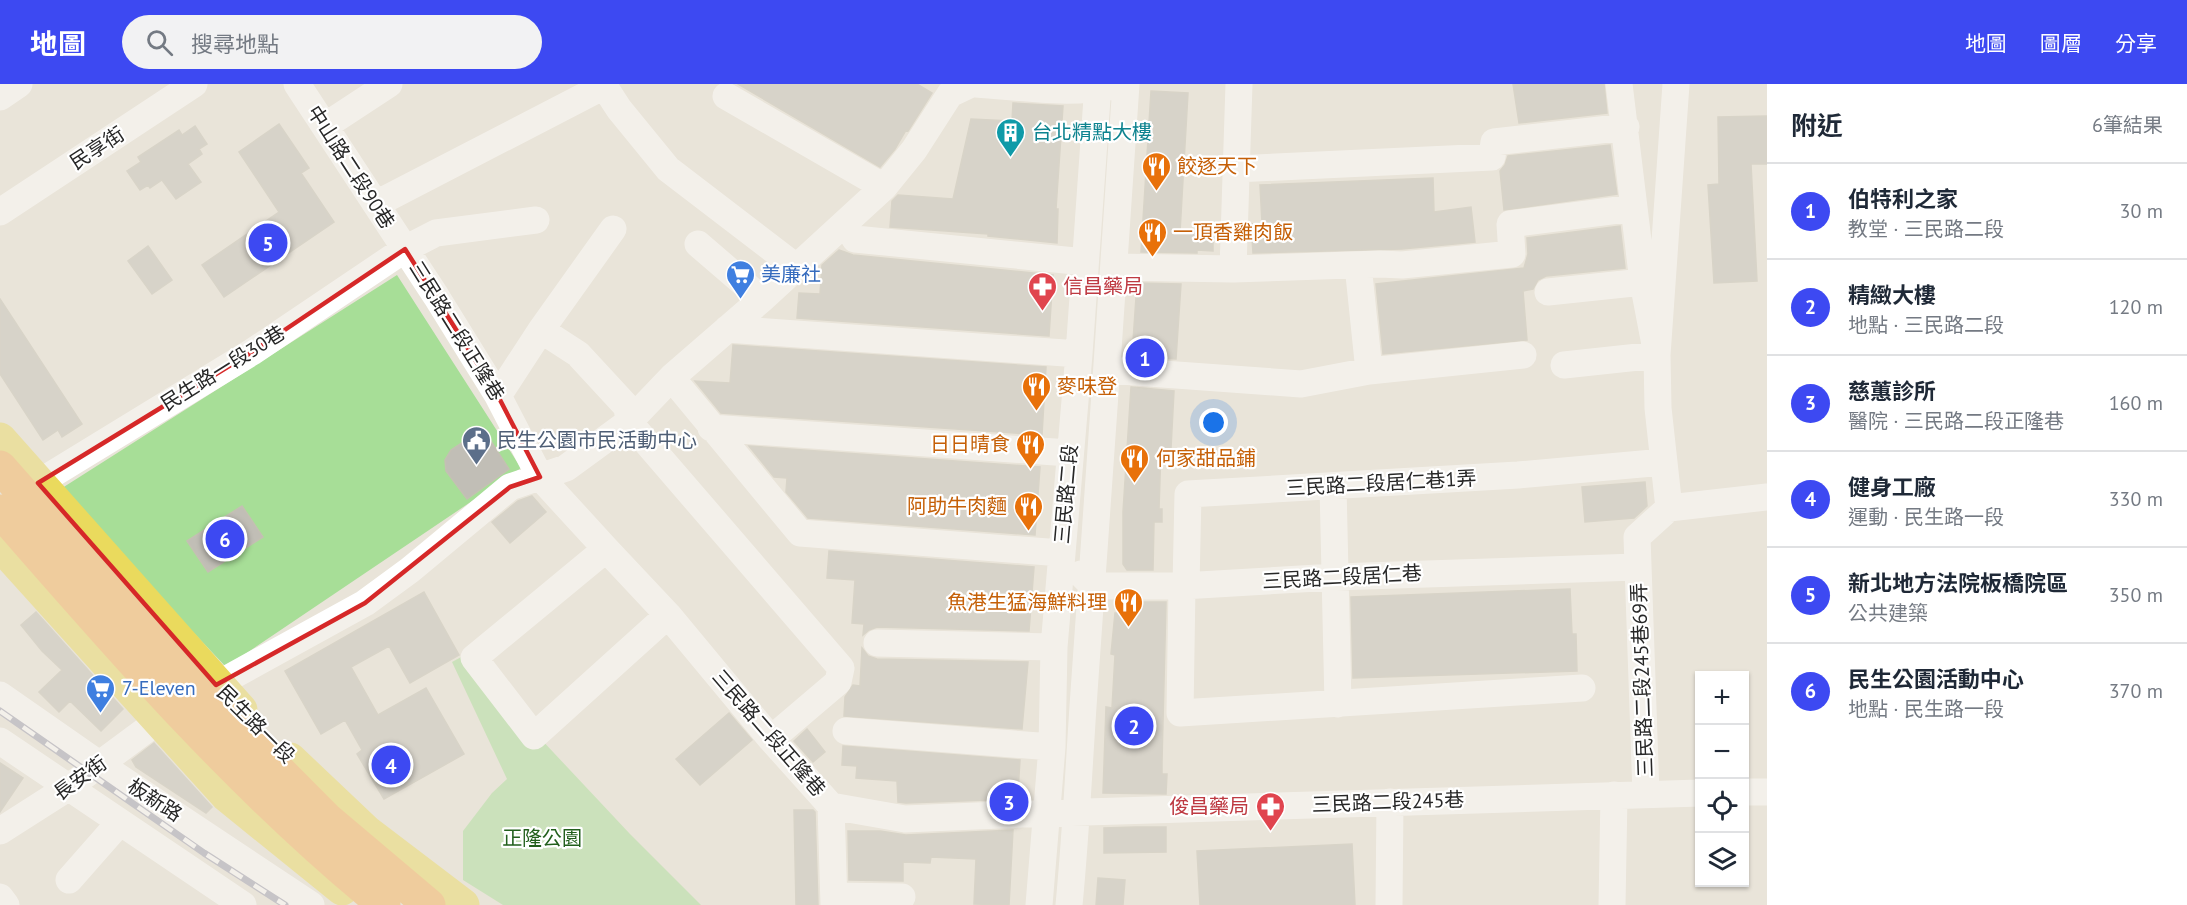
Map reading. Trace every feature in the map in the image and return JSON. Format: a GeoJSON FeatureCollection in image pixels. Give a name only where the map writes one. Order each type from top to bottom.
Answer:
{"type":"FeatureCollection","features":[{"type":"Feature","properties":{"kind":"highway"},"geometry":{"type":"LineString","coordinates":[[0,467],[181,672],[326,818],[429,905]]}},
{"type":"Feature","properties":{"kind":"highway"},"geometry":{"type":"LineString","coordinates":[[0,511],[159,692],[314,845],[384,905]]}},
{"type":"Feature","properties":{"kind":"main road","name":"民生路一段"},"geometry":{"type":"LineString","coordinates":[[0,439],[216,685],[367,832],[463,905]]}},
{"type":"Feature","properties":{"kind":"main road"},"geometry":{"type":"LineString","coordinates":[[0,545],[227,796],[362,905]]}},
{"type":"Feature","properties":{"kind":"street"},"geometry":{"type":"LineString","coordinates":[[0,97],[19,84]]}},
{"type":"Feature","properties":{"kind":"street","name":"民享街"},"geometry":{"type":"LineString","coordinates":[[0,212],[194,84]]}},
{"type":"Feature","properties":{"kind":"street","name":"中山路二段90巷"},"geometry":{"type":"LineString","coordinates":[[297,84],[405,249]]}},
{"type":"Feature","properties":{"kind":"street"},"geometry":{"type":"LineString","coordinates":[[325,126],[389,84]]}},
{"type":"Feature","properties":{"kind":"street"},"geometry":{"type":"LineString","coordinates":[[976,84],[1068,91],[1105,86]]}},
{"type":"Feature","properties":{"kind":"street","name":"三民路二段"},"geometry":{"type":"LineString","coordinates":[[1069,905],[1115,267],[1125,84]]}},
{"type":"Feature","properties":{"kind":"street"},"geometry":{"type":"LineString","coordinates":[[1233,269],[1239,84]]}},
{"type":"Feature","properties":{"kind":"street"},"geometry":{"type":"LineString","coordinates":[[1676,84],[1657,355],[1658,408],[1669,508],[1767,497]]}},
{"type":"Feature","properties":{"kind":"street"},"geometry":{"type":"LineString","coordinates":[[376,204],[604,85],[619,109],[668,170],[796,267]]}},
{"type":"Feature","properties":{"kind":"street"},"geometry":{"type":"LineString","coordinates":[[1622,85],[1643,282],[1657,355]]}},
{"type":"Feature","properties":{"kind":"street","name":"三民路二段"},"geometry":{"type":"LineString","coordinates":[[1039,905],[1052,747],[1054,647],[1069,453],[1080,354],[1085,262],[1105,86]]}},
{"type":"Feature","properties":{"kind":"street"},"geometry":{"type":"LineString","coordinates":[[216,685],[365,603],[410,570],[510,487],[566,468],[629,422],[672,378],[884,187],[914,150],[952,87]]}},
{"type":"Feature","properties":{"kind":"street"},"geometry":{"type":"LineString","coordinates":[[726,96],[884,187]]}},
{"type":"Feature","properties":{"kind":"street"},"geometry":{"type":"LineString","coordinates":[[1235,170],[1492,157],[1494,142],[1626,127]]}},
{"type":"Feature","properties":{"kind":"street"},"geometry":{"type":"LineString","coordinates":[[1115,267],[1233,269],[1402,265],[1512,254],[1510,224],[1634,208]]}},
{"type":"Feature","properties":{"kind":"street","name":"民生路一段30巷"},"geometry":{"type":"LineString","coordinates":[[38,483],[252,352],[405,249],[436,233],[536,220]]}},
{"type":"Feature","properties":{"kind":"street"},"geometry":{"type":"LineString","coordinates":[[498,396],[541,330],[613,229]]}},
{"type":"Feature","properties":{"kind":"street"},"geometry":{"type":"LineString","coordinates":[[855,239],[1085,262]]}},
{"type":"Feature","properties":{"kind":"street"},"geometry":{"type":"LineString","coordinates":[[698,244],[762,299]]}},
{"type":"Feature","properties":{"kind":"street","name":"三民路二段正隆巷"},"geometry":{"type":"LineString","coordinates":[[405,249],[498,396],[540,477],[668,615],[771,739],[831,806],[905,819],[1077,812]]}},
{"type":"Feature","properties":{"kind":"street"},"geometry":{"type":"LineString","coordinates":[[1358,265],[1369,371]]}},
{"type":"Feature","properties":{"kind":"street"},"geometry":{"type":"LineString","coordinates":[[1548,292],[1643,282]]}},
{"type":"Feature","properties":{"kind":"street"},"geometry":{"type":"LineString","coordinates":[[727,329],[1080,354]]}},
{"type":"Feature","properties":{"kind":"street"},"geometry":{"type":"LineString","coordinates":[[541,330],[578,354],[627,407],[629,422],[841,668],[838,682],[771,739]]}},
{"type":"Feature","properties":{"kind":"street"},"geometry":{"type":"LineString","coordinates":[[1107,370],[1301,384],[1369,371],[1523,355]]}},
{"type":"Feature","properties":{"kind":"street"},"geometry":{"type":"LineString","coordinates":[[1564,365],[1657,355]]}},
{"type":"Feature","properties":{"kind":"street"},"geometry":{"type":"LineString","coordinates":[[680,388],[800,533],[1061,553],[1093,586]]}},
{"type":"Feature","properties":{"kind":"street"},"geometry":{"type":"LineString","coordinates":[[711,428],[1069,453]]}},
{"type":"Feature","properties":{"kind":"street","name":"三民路二段居仁巷1弄"},"geometry":{"type":"LineString","coordinates":[[1184,585],[1188,494],[1518,475],[1664,462]]}},
{"type":"Feature","properties":{"kind":"street"},"geometry":{"type":"LineString","coordinates":[[1333,486],[1338,704]]}},
{"type":"Feature","properties":{"kind":"street","name":"三民路二段245巷69弄"},"geometry":{"type":"LineString","coordinates":[[1646,794],[1637,537],[1669,508]]}},
{"type":"Feature","properties":{"kind":"street"},"geometry":{"type":"LineString","coordinates":[[606,549],[474,658],[534,736],[668,615]]}},
{"type":"Feature","properties":{"kind":"street","name":"三民路二段居仁巷"},"geometry":{"type":"LineString","coordinates":[[1093,586],[1184,585],[1335,577],[1637,567]]}},
{"type":"Feature","properties":{"kind":"street"},"geometry":{"type":"LineString","coordinates":[[1184,585],[1180,713],[1582,688]]}},
{"type":"Feature","properties":{"kind":"street"},"geometry":{"type":"LineString","coordinates":[[877,643],[1054,647]]}},
{"type":"Feature","properties":{"kind":"street","name":"長安街"},"geometry":{"type":"LineString","coordinates":[[0,831],[69,787],[158,721],[216,685]]}},
{"type":"Feature","properties":{"kind":"street","name":"板新路"},"geometry":{"type":"LineString","coordinates":[[0,695],[311,905]]}},
{"type":"Feature","properties":{"kind":"street"},"geometry":{"type":"LineString","coordinates":[[846,731],[1052,747]]}},
{"type":"Feature","properties":{"kind":"street","name":"板新路"},"geometry":{"type":"LineString","coordinates":[[0,741],[243,905]]}},
{"type":"Feature","properties":{"kind":"street"},"geometry":{"type":"LineString","coordinates":[[1749,792],[1767,792]]}},
{"type":"Feature","properties":{"kind":"street","name":"三民路二段245巷"},"geometry":{"type":"LineString","coordinates":[[1077,812],[1695,793]]}},
{"type":"Feature","properties":{"kind":"street"},"geometry":{"type":"LineString","coordinates":[[1612,905],[1614,795]]}},
{"type":"Feature","properties":{"kind":"street"},"geometry":{"type":"LineString","coordinates":[[1389,905],[1390,802]]}},
{"type":"Feature","properties":{"kind":"street"},"geometry":{"type":"LineString","coordinates":[[831,806],[834,901],[902,897]]}},
{"type":"Feature","properties":{"kind":"street"},"geometry":{"type":"LineString","coordinates":[[69,880],[120,822]]}},
{"type":"Feature","properties":{"kind":"street"},"geometry":{"type":"LineString","coordinates":[[0,897],[6,905]]}},
{"type":"Feature","properties":{"kind":"highlighted area"},"geometry":{"type":"Polygon","coordinates":[[[405,249],[498,396],[540,477],[510,487],[365,603],[216,685],[38,483],[252,352],[405,249]]]}},
{"type":"Feature","properties":{"kind":"green space"},"geometry":{"type":"Polygon","coordinates":[[[397,275],[521,468],[226,667],[59,490],[397,275]]]}},
{"type":"Feature","properties":{"kind":"green space","name":"正隆公園"},"geometry":{"type":"Polygon","coordinates":[[[463,656],[630,834],[701,905],[503,905],[463,880],[463,831],[492,793],[507,779],[452,662],[463,656]]]}},
{"type":"Feature","properties":{"kind":"building"},"geometry":{"type":"Polygon","coordinates":[[[738,84],[917,84],[932,93],[908,131],[906,130],[895,149],[880,167],[738,84]]]}},
{"type":"Feature","properties":{"kind":"building"},"geometry":{"type":"Polygon","coordinates":[[[1513,84],[1604,84],[1607,113],[1519,123],[1513,84]]]}},
{"type":"Feature","properties":{"kind":"building"},"geometry":{"type":"Polygon","coordinates":[[[1151,91],[1188,93],[1180,232],[1213,232],[1213,251],[1141,252],[1151,91]]]}},
{"type":"Feature","properties":{"kind":"building"},"geometry":{"type":"Polygon","coordinates":[[[1013,103],[1063,106],[1056,209],[1058,209],[1057,243],[988,236],[988,234],[890,227],[892,201],[898,195],[953,199],[971,119],[1012,121],[1013,103]]]}},
{"type":"Feature","properties":{"kind":"building"},"geometry":{"type":"Polygon","coordinates":[[[1767,116],[1767,164],[1751,164],[1757,281],[1714,283],[1708,185],[1719,184],[1718,117],[1767,116]]]}},
{"type":"Feature","properties":{"kind":"building"},"geometry":{"type":"Polygon","coordinates":[[[279,124],[309,168],[301,173],[334,222],[224,297],[202,265],[279,212],[239,152],[279,124]]]}},
{"type":"Feature","properties":{"kind":"building"},"geometry":{"type":"Polygon","coordinates":[[[195,126],[207,144],[199,149],[202,154],[188,164],[201,182],[176,199],[162,180],[150,188],[148,185],[140,190],[127,171],[141,162],[138,157],[179,130],[182,135],[195,126]]]}},
{"type":"Feature","properties":{"kind":"building"},"geometry":{"type":"Polygon","coordinates":[[[1610,145],[1617,194],[1504,210],[1500,171],[1508,156],[1610,145]]]}},
{"type":"Feature","properties":{"kind":"building"},"geometry":{"type":"Polygon","coordinates":[[[1433,178],[1434,212],[1471,207],[1475,242],[1402,249],[1253,253],[1251,224],[1262,223],[1260,185],[1433,178]]]}},
{"type":"Feature","properties":{"kind":"building"},"geometry":{"type":"Polygon","coordinates":[[[1620,226],[1625,268],[1546,276],[1538,280],[1533,289],[1523,291],[1527,340],[1383,354],[1376,284],[1524,268],[1528,254],[1527,238],[1620,226]]]}},
{"type":"Feature","properties":{"kind":"building"},"geometry":{"type":"Polygon","coordinates":[[[148,246],[172,280],[152,294],[128,261],[148,246]]]}},
{"type":"Feature","properties":{"kind":"building"},"geometry":{"type":"Polygon","coordinates":[[[839,250],[853,255],[1053,275],[1049,336],[797,318],[799,293],[820,294],[822,265],[839,250]]]}},
{"type":"Feature","properties":{"kind":"building"},"geometry":{"type":"Polygon","coordinates":[[[1137,283],[1181,284],[1176,359],[1132,356],[1137,283]]]}},
{"type":"Feature","properties":{"kind":"building"},"geometry":{"type":"Polygon","coordinates":[[[0,299],[82,424],[62,437],[58,430],[43,440],[0,374],[0,299]]]}},
{"type":"Feature","properties":{"kind":"building"},"geometry":{"type":"Polygon","coordinates":[[[733,345],[1046,367],[1042,435],[721,413],[695,381],[730,383],[733,345]]]}},
{"type":"Feature","properties":{"kind":"building"},"geometry":{"type":"Polygon","coordinates":[[[1131,387],[1174,391],[1171,448],[1161,448],[1159,509],[1162,509],[1162,522],[1154,522],[1153,570],[1127,570],[1123,564],[1123,512],[1131,387]]]}},
{"type":"Feature","properties":{"kind":"building","name":"民生公園市民活動中心"},"geometry":{"type":"Polygon","coordinates":[[[483,429],[509,469],[467,499],[446,471],[445,460],[451,450],[483,429]]]}},
{"type":"Feature","properties":{"kind":"building"},"geometry":{"type":"Polygon","coordinates":[[[749,446],[1040,467],[1035,535],[808,518],[786,492],[787,478],[774,477],[749,446]]]}},
{"type":"Feature","properties":{"kind":"building"},"geometry":{"type":"Polygon","coordinates":[[[1645,482],[1647,506],[1634,518],[1585,522],[1582,487],[1645,482]]]}},
{"type":"Feature","properties":{"kind":"building"},"geometry":{"type":"Polygon","coordinates":[[[532,496],[546,512],[510,543],[492,522],[518,501],[532,496]]]}},
{"type":"Feature","properties":{"kind":"building"},"geometry":{"type":"Polygon","coordinates":[[[242,506],[263,537],[208,572],[187,541],[242,506]]]}},
{"type":"Feature","properties":{"kind":"building"},"geometry":{"type":"Polygon","coordinates":[[[829,551],[1034,567],[1029,631],[877,627],[863,635],[864,624],[852,623],[855,580],[827,578],[829,551]]]}},
{"type":"Feature","properties":{"kind":"building"},"geometry":{"type":"Polygon","coordinates":[[[1570,589],[1572,634],[1576,634],[1577,671],[1353,678],[1351,597],[1570,589]]]}},
{"type":"Feature","properties":{"kind":"building"},"geometry":{"type":"Polygon","coordinates":[[[424,592],[459,655],[410,683],[389,646],[351,667],[378,715],[426,688],[464,754],[384,799],[357,754],[362,750],[345,720],[321,734],[285,671],[424,592]]]}},
{"type":"Feature","properties":{"kind":"building"},"geometry":{"type":"Polygon","coordinates":[[[1124,602],[1166,602],[1162,774],[1167,774],[1166,794],[1103,793],[1106,707],[1112,708],[1115,655],[1111,654],[1115,613],[1123,613],[1124,602]]]}},
{"type":"Feature","properties":{"kind":"building"},"geometry":{"type":"Polygon","coordinates":[[[36,612],[123,709],[101,731],[70,701],[59,712],[39,692],[62,670],[42,651],[21,625],[36,612]]]}},
{"type":"Feature","properties":{"kind":"building"},"geometry":{"type":"Polygon","coordinates":[[[862,648],[868,656],[877,659],[1028,662],[1022,729],[844,716],[845,697],[853,685],[860,686],[862,648]]]}},
{"type":"Feature","properties":{"kind":"building"},"geometry":{"type":"Polygon","coordinates":[[[729,713],[752,740],[700,785],[676,759],[729,713]]]}},
{"type":"Feature","properties":{"kind":"building"},"geometry":{"type":"Polygon","coordinates":[[[807,729],[825,752],[813,762],[794,741],[807,729]]]}},
{"type":"Feature","properties":{"kind":"building"},"geometry":{"type":"Polygon","coordinates":[[[154,743],[212,807],[206,813],[136,767],[132,760],[154,743]]]}},
{"type":"Feature","properties":{"kind":"building"},"geometry":{"type":"Polygon","coordinates":[[[843,746],[1020,760],[1018,791],[1014,791],[1014,799],[898,802],[897,781],[856,778],[857,766],[842,765],[843,746]]]}},
{"type":"Feature","properties":{"kind":"building"},"geometry":{"type":"Polygon","coordinates":[[[0,763],[23,778],[0,812],[0,763]]]}},
{"type":"Feature","properties":{"kind":"building"},"geometry":{"type":"Polygon","coordinates":[[[794,810],[813,810],[815,812],[818,905],[796,905],[794,810]]]}},
{"type":"Feature","properties":{"kind":"building"},"geometry":{"type":"Polygon","coordinates":[[[1166,827],[1166,852],[1104,853],[1104,828],[1166,827]]]}},
{"type":"Feature","properties":{"kind":"building"},"geometry":{"type":"Polygon","coordinates":[[[1013,830],[1009,905],[974,904],[976,859],[931,857],[930,863],[903,862],[903,881],[849,880],[848,831],[880,831],[906,835],[1013,830]]]}},
{"type":"Feature","properties":{"kind":"building"},"geometry":{"type":"Polygon","coordinates":[[[1352,844],[1355,905],[1200,905],[1197,851],[1352,844]]]}},
{"type":"Feature","properties":{"kind":"building"},"geometry":{"type":"Polygon","coordinates":[[[1098,878],[1125,880],[1123,905],[1096,905],[1098,878]]]}},
{"type":"Feature","properties":{"kind":"railway"},"geometry":{"type":"LineString","coordinates":[[0,711],[204,853],[285,905]]}},
{"type":"Feature","properties":{"kind":"place","name":"台北精點大樓"},"geometry":{"type":"Point","coordinates":[1011,158]}},
{"type":"Feature","properties":{"kind":"place","name":"餃逐天下"},"geometry":{"type":"Point","coordinates":[1156,192]}},
{"type":"Feature","properties":{"kind":"place","name":"新北地方法院板橋院區"},"geometry":{"type":"Point","coordinates":[268,243]}},
{"type":"Feature","properties":{"kind":"place","name":"一頂香雞肉飯"},"geometry":{"type":"Point","coordinates":[1152,258]}},
{"type":"Feature","properties":{"kind":"place","name":"美廉社"},"geometry":{"type":"Point","coordinates":[740,300]}},
{"type":"Feature","properties":{"kind":"place","name":"信昌藥局"},"geometry":{"type":"Point","coordinates":[1042,312]}},
{"type":"Feature","properties":{"kind":"place","name":"伯特利之家"},"geometry":{"type":"Point","coordinates":[1145,358]}},
{"type":"Feature","properties":{"kind":"place","name":"麥味登"},"geometry":{"type":"Point","coordinates":[1036,412]}},
{"type":"Feature","properties":{"kind":"place","name":"民生公園市民活動中心"},"geometry":{"type":"Point","coordinates":[476,466]}},
{"type":"Feature","properties":{"kind":"place","name":"日日晴食"},"geometry":{"type":"Point","coordinates":[1031,470]}},
{"type":"Feature","properties":{"kind":"place","name":"何家甜品鋪"},"geometry":{"type":"Point","coordinates":[1135,484]}},
{"type":"Feature","properties":{"kind":"place","name":"阿助牛肉麵"},"geometry":{"type":"Point","coordinates":[1028,532]}},
{"type":"Feature","properties":{"kind":"place","name":"民生公園活動中心"},"geometry":{"type":"Point","coordinates":[225,539]}},
{"type":"Feature","properties":{"kind":"place","name":"魚港生猛海鮮料理"},"geometry":{"type":"Point","coordinates":[1128,628]}},
{"type":"Feature","properties":{"kind":"place","name":"7-Eleven"},"geometry":{"type":"Point","coordinates":[101,714]}},
{"type":"Feature","properties":{"kind":"place","name":"精緻大樓"},"geometry":{"type":"Point","coordinates":[1134,726]}},
{"type":"Feature","properties":{"kind":"place","name":"健身工廠"},"geometry":{"type":"Point","coordinates":[391,765]}},
{"type":"Feature","properties":{"kind":"place","name":"慈蕙診所"},"geometry":{"type":"Point","coordinates":[1009,802]}},
{"type":"Feature","properties":{"kind":"place","name":"俊昌藥局"},"geometry":{"type":"Point","coordinates":[1270,832]}}]}
